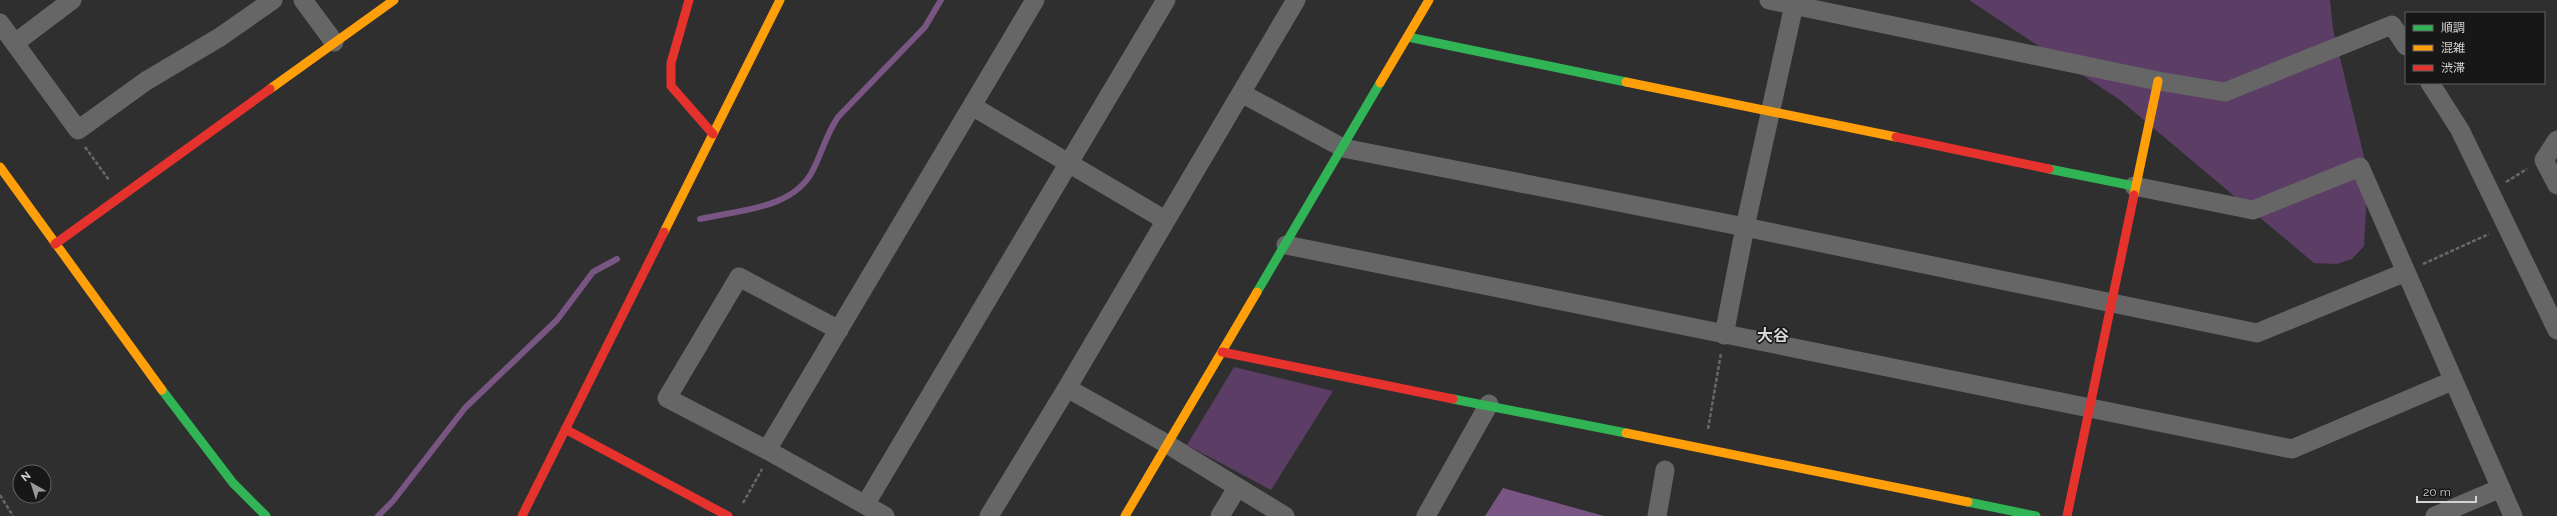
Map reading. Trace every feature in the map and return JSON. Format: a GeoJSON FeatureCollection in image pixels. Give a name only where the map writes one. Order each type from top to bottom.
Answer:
{"type":"FeatureCollection","features":[{"type":"Feature","properties":{"kind":"street"},"geometry":{"type":"LineString","coordinates":[[15,43],[72,0]]}},
{"type":"Feature","properties":{"kind":"street"},"geometry":{"type":"LineString","coordinates":[[0,23],[78,130],[146,81],[220,37],[273,0]]}},
{"type":"Feature","properties":{"kind":"street"},"geometry":{"type":"LineString","coordinates":[[303,0],[334,42]]}},
{"type":"Feature","properties":{"kind":"street"},"geometry":{"type":"LineString","coordinates":[[54,244],[120,195],[394,0]]}},
{"type":"Feature","properties":{"kind":"street"},"geometry":{"type":"LineString","coordinates":[[689,0],[671,62],[671,86],[713,134]]}},
{"type":"Feature","properties":{"kind":"street"},"geometry":{"type":"LineString","coordinates":[[522,516],[780,0]]}},
{"type":"Feature","properties":{"kind":"street"},"geometry":{"type":"LineString","coordinates":[[769,451],[1035,0]]}},
{"type":"Feature","properties":{"kind":"street"},"geometry":{"type":"LineString","coordinates":[[865,505],[1166,0]]}},
{"type":"Feature","properties":{"kind":"street"},"geometry":{"type":"LineString","coordinates":[[989,516],[1067,388],[1296,0]]}},
{"type":"Feature","properties":{"kind":"street"},"geometry":{"type":"LineString","coordinates":[[1125,516],[1429,0]]}},
{"type":"Feature","properties":{"kind":"street"},"geometry":{"type":"LineString","coordinates":[[1769,0],[2158,81],[2225,92],[2392,26],[2405,45]]}},
{"type":"Feature","properties":{"kind":"street"},"geometry":{"type":"LineString","coordinates":[[1724,335],[1745,227],[1794,5]]}},
{"type":"Feature","properties":{"kind":"street"},"geometry":{"type":"LineString","coordinates":[[1408,37],[2252,210],[2360,167],[2452,381],[2513,516]]}},
{"type":"Feature","properties":{"kind":"street"},"geometry":{"type":"LineString","coordinates":[[2067,516],[2090,409],[2134,186],[2158,81]]}},
{"type":"Feature","properties":{"kind":"street"},"geometry":{"type":"LineString","coordinates":[[2431,84],[2460,130],[2557,330]]}},
{"type":"Feature","properties":{"kind":"street"},"geometry":{"type":"LineString","coordinates":[[1241,93],[1343,148],[1745,227],[2257,333],[2406,272]]}},
{"type":"Feature","properties":{"kind":"street"},"geometry":{"type":"LineString","coordinates":[[972,106],[1165,220]]}},
{"type":"Feature","properties":{"kind":"street"},"geometry":{"type":"LineString","coordinates":[[2557,140],[2550,162],[2557,185]]}},
{"type":"Feature","properties":{"kind":"street"},"geometry":{"type":"LineString","coordinates":[[0,167],[54,244],[181,417],[233,483],[266,516]]}},
{"type":"Feature","properties":{"kind":"street"},"geometry":{"type":"LineString","coordinates":[[1286,245],[2292,449],[2452,381]]}},
{"type":"Feature","properties":{"kind":"street"},"geometry":{"type":"LineString","coordinates":[[839,330],[739,277],[667,398],[769,451],[885,516]]}},
{"type":"Feature","properties":{"kind":"street"},"geometry":{"type":"LineString","coordinates":[[1222,352],[1489,404],[1704,449],[1962,508],[2036,516]]}},
{"type":"Feature","properties":{"kind":"street"},"geometry":{"type":"LineString","coordinates":[[1067,388],[1167,444],[1236,488],[1285,516]]}},
{"type":"Feature","properties":{"kind":"street"},"geometry":{"type":"LineString","coordinates":[[1426,516],[1489,404]]}},
{"type":"Feature","properties":{"kind":"street"},"geometry":{"type":"LineString","coordinates":[[566,429],[728,516]]}},
{"type":"Feature","properties":{"kind":"street"},"geometry":{"type":"LineString","coordinates":[[1657,516],[1665,470]]}},
{"type":"Feature","properties":{"kind":"street"},"geometry":{"type":"LineString","coordinates":[[1220,516],[1236,488]]}},
{"type":"Feature","properties":{"kind":"street"},"geometry":{"type":"LineString","coordinates":[[2435,516],[2501,488]]}},
{"type":"Feature","properties":{"kind":"path"},"geometry":{"type":"LineString","coordinates":[[78,130],[82,143],[120,195]]}},
{"type":"Feature","properties":{"kind":"path"},"geometry":{"type":"LineString","coordinates":[[2490,191],[2550,162]]}},
{"type":"Feature","properties":{"kind":"path"},"geometry":{"type":"LineString","coordinates":[[2406,272],[2507,226]]}},
{"type":"Feature","properties":{"kind":"path"},"geometry":{"type":"LineString","coordinates":[[1704,449],[1724,335]]}},
{"type":"Feature","properties":{"kind":"path"},"geometry":{"type":"LineString","coordinates":[[740,510],[769,451]]}},
{"type":"Feature","properties":{"kind":"path"},"geometry":{"type":"LineString","coordinates":[[0,495],[13,516]]}},
{"type":"Feature","properties":{"kind":"shaded area"},"geometry":{"type":"Polygon","coordinates":[[[1969,0],[2330,0],[2333,29],[2368,173],[2364,246],[2352,259],[2337,264],[2314,263],[2120,100],[1969,0]]]}},
{"type":"Feature","properties":{"kind":"shaded area"},"geometry":{"type":"Polygon","coordinates":[[[1234,367],[1333,391],[1271,490],[1187,445],[1234,367]]]}},
{"type":"Feature","properties":{"kind":"shaded area"},"geometry":{"type":"Polygon","coordinates":[[[1503,488],[1604,516],[1485,516],[1503,488]]]}},
{"type":"Feature","properties":{"kind":"waterway"},"geometry":{"type":"LineString","coordinates":[[700,219],[764,206],[793,193],[804,183],[813,170],[838,117],[925,27],[941,0]]}},
{"type":"Feature","properties":{"kind":"waterway"},"geometry":{"type":"LineString","coordinates":[[378,516],[393,501],[465,408],[557,320],[593,272],[617,259]]}},
{"type":"Feature","properties":{"kind":"traffic: fast"},"geometry":{"type":"LineString","coordinates":[[1408,37],[1626,82]]}},
{"type":"Feature","properties":{"kind":"traffic: fast"},"geometry":{"type":"LineString","coordinates":[[1257,292],[1380,83]]}},
{"type":"Feature","properties":{"kind":"traffic: fast"},"geometry":{"type":"LineString","coordinates":[[2049,169],[2134,186]]}},
{"type":"Feature","properties":{"kind":"traffic: fast"},"geometry":{"type":"LineString","coordinates":[[162,390],[233,483],[266,516]]}},
{"type":"Feature","properties":{"kind":"traffic: fast"},"geometry":{"type":"LineString","coordinates":[[1453,399],[1626,433]]}},
{"type":"Feature","properties":{"kind":"traffic: fast"},"geometry":{"type":"LineString","coordinates":[[1968,502],[2036,516]]}},
{"type":"Feature","properties":{"kind":"traffic: slow"},"geometry":{"type":"LineString","coordinates":[[270,89],[394,0]]}},
{"type":"Feature","properties":{"kind":"traffic: slow"},"geometry":{"type":"LineString","coordinates":[[664,232],[780,0]]}},
{"type":"Feature","properties":{"kind":"traffic: slow"},"geometry":{"type":"LineString","coordinates":[[1380,83],[1429,0]]}},
{"type":"Feature","properties":{"kind":"traffic: slow"},"geometry":{"type":"LineString","coordinates":[[2134,195],[2158,81]]}},
{"type":"Feature","properties":{"kind":"traffic: slow"},"geometry":{"type":"LineString","coordinates":[[1626,82],[1896,137]]}},
{"type":"Feature","properties":{"kind":"traffic: slow"},"geometry":{"type":"LineString","coordinates":[[0,167],[162,390]]}},
{"type":"Feature","properties":{"kind":"traffic: slow"},"geometry":{"type":"LineString","coordinates":[[1125,516],[1257,292]]}},
{"type":"Feature","properties":{"kind":"traffic: slow"},"geometry":{"type":"LineString","coordinates":[[1626,433],[1968,502]]}},
{"type":"Feature","properties":{"kind":"traffic: jam"},"geometry":{"type":"LineString","coordinates":[[689,0],[671,63],[671,86],[713,134]]}},
{"type":"Feature","properties":{"kind":"traffic: jam"},"geometry":{"type":"LineString","coordinates":[[55,244],[270,89]]}},
{"type":"Feature","properties":{"kind":"traffic: jam"},"geometry":{"type":"LineString","coordinates":[[1896,137],[2049,169]]}},
{"type":"Feature","properties":{"kind":"traffic: jam"},"geometry":{"type":"LineString","coordinates":[[2067,516],[2134,195]]}},
{"type":"Feature","properties":{"kind":"traffic: jam"},"geometry":{"type":"LineString","coordinates":[[522,516],[664,232]]}},
{"type":"Feature","properties":{"kind":"traffic: jam"},"geometry":{"type":"LineString","coordinates":[[1222,352],[1453,399]]}},
{"type":"Feature","properties":{"kind":"traffic: jam"},"geometry":{"type":"LineString","coordinates":[[565,429],[728,516]]}},
{"type":"Feature","properties":{"kind":"district","name":"大谷"},"geometry":{"type":"Point","coordinates":[1773,335]}}]}
